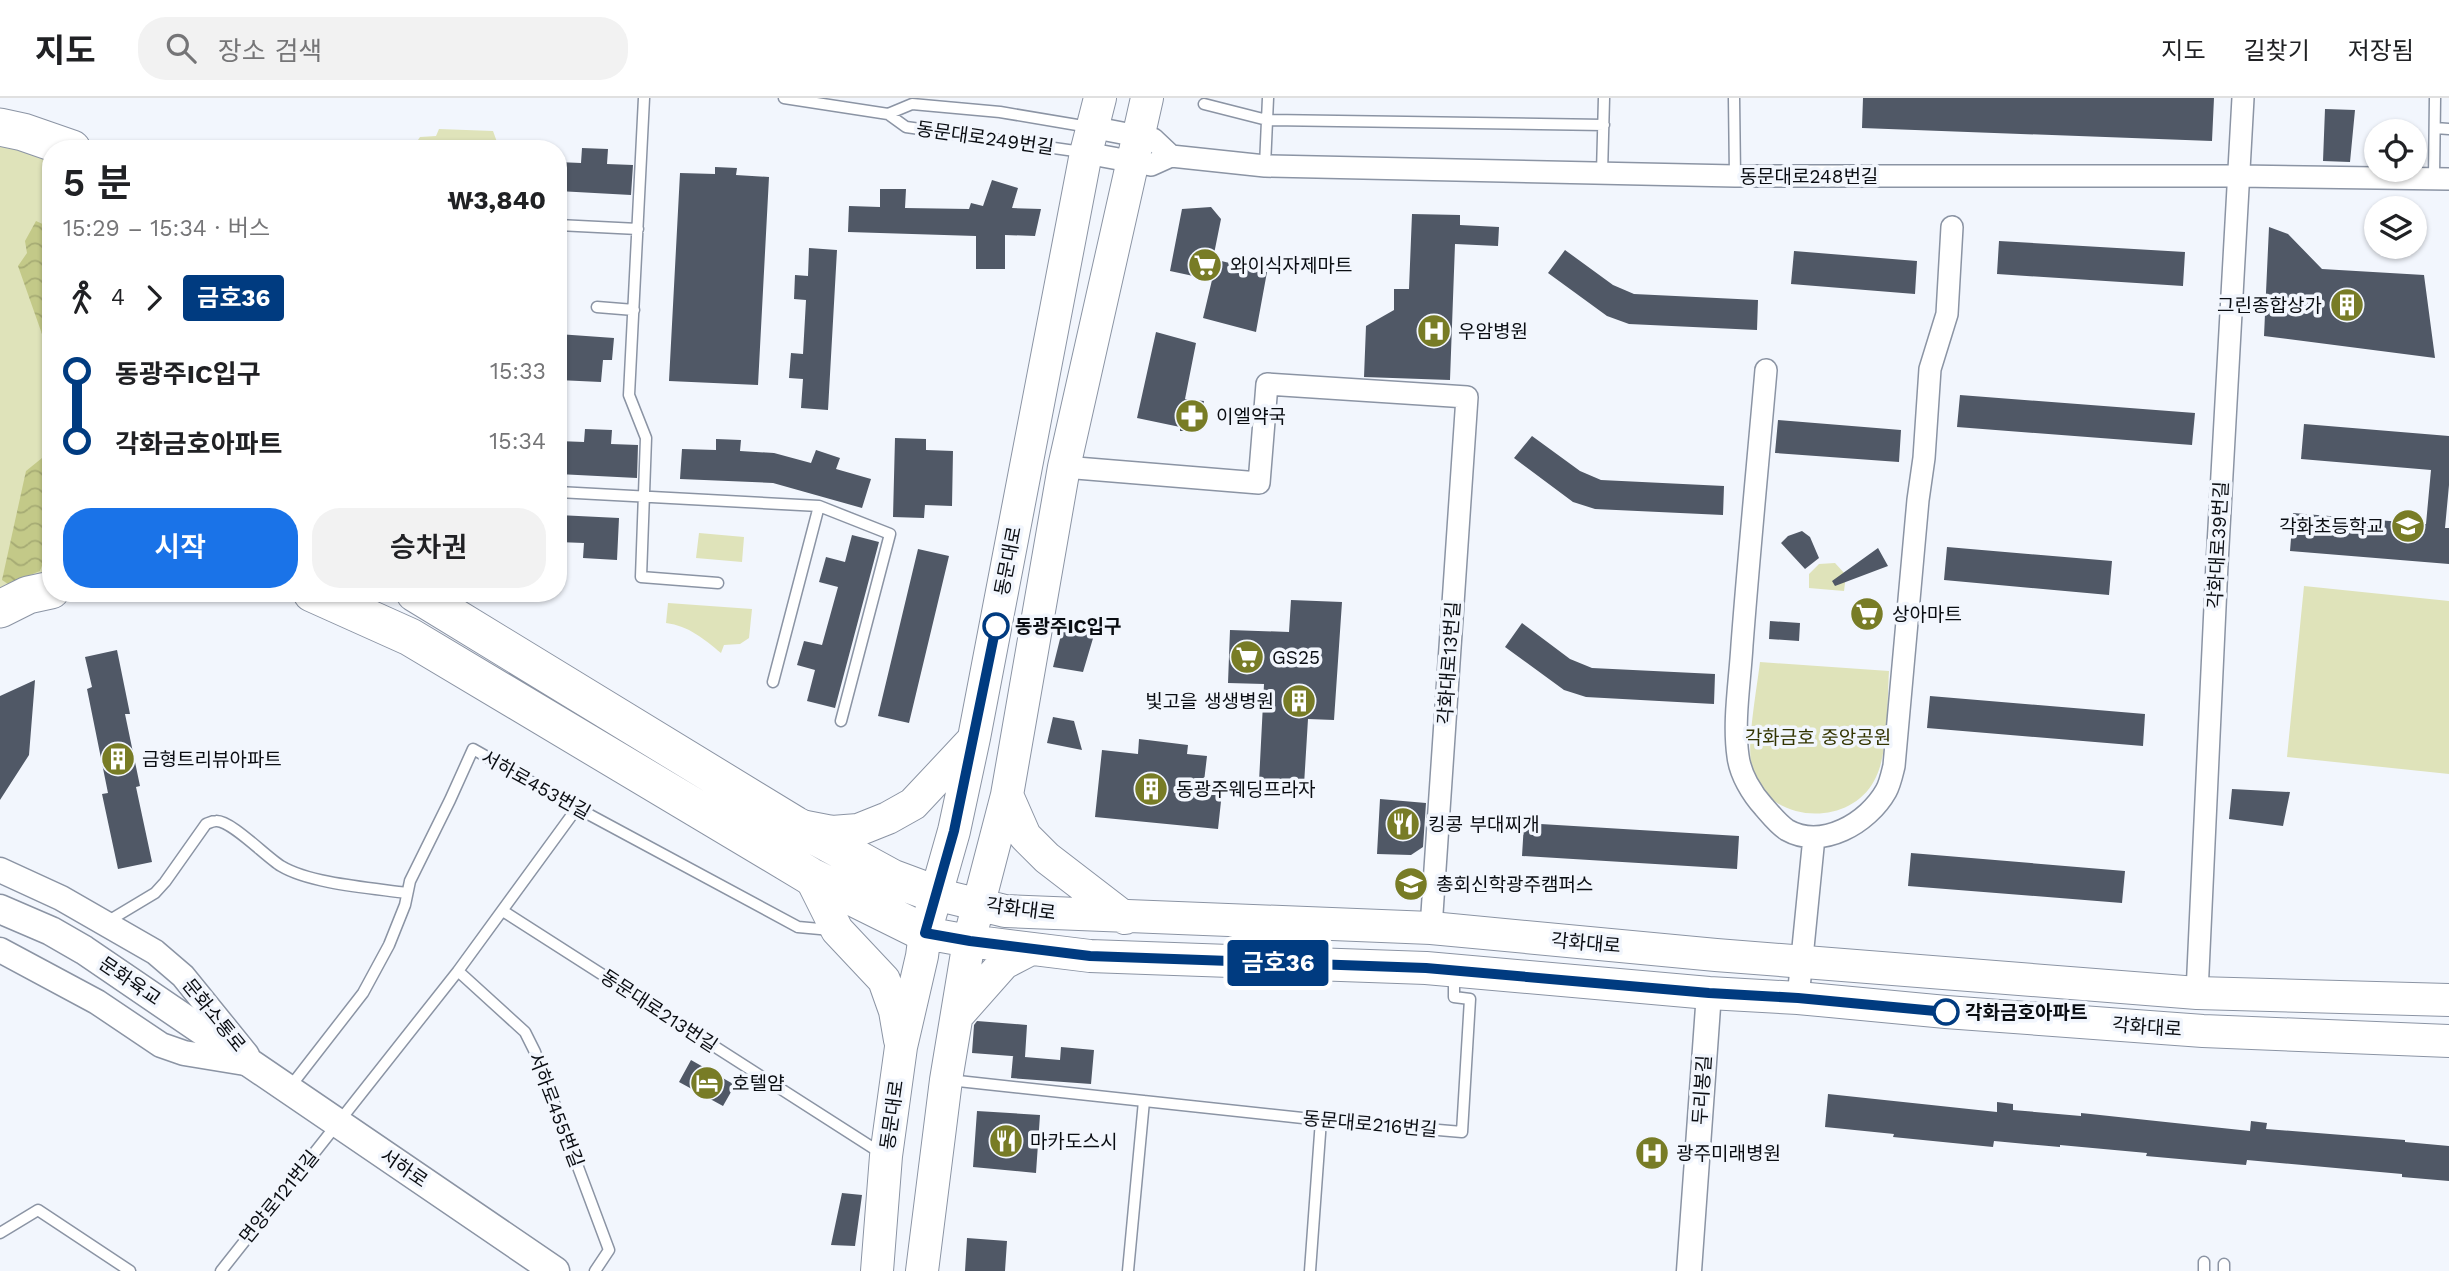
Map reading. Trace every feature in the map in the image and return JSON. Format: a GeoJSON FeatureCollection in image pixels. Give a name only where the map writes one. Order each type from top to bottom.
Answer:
{"type":"FeatureCollection","features":[{"type":"Feature","properties":{"kind":"highway"},"geometry":{"type":"LineString","coordinates":[[0,127],[46,140]]}},
{"type":"Feature","properties":{"kind":"highway"},"geometry":{"type":"LineString","coordinates":[[0,609],[28,595],[42,592]]}},
{"type":"Feature","properties":{"kind":"highway"},"geometry":{"type":"LineString","coordinates":[[332,602],[410,637],[810,876],[925,933]]}},
{"type":"Feature","properties":{"kind":"highway"},"geometry":{"type":"LineString","coordinates":[[430,602],[795,825],[892,878],[935,894]]}},
{"type":"Feature","properties":{"kind":"main road","name":"동문대로"},"geometry":{"type":"LineString","coordinates":[[922,1271],[946,1080],[970,941],[1006,795],[1064,467],[1147,98]]}},
{"type":"Feature","properties":{"kind":"main road","name":"동문대로"},"geometry":{"type":"LineString","coordinates":[[877,1271],[887,1156],[901,1047],[925,933],[954,831],[974,738],[1092,126]]}},
{"type":"Feature","properties":{"kind":"main road"},"geometry":{"type":"LineString","coordinates":[[795,825],[832,832],[858,830],[888,818],[914,804],[974,738]]}},
{"type":"Feature","properties":{"kind":"main road"},"geometry":{"type":"LineString","coordinates":[[1006,795],[1025,836],[1047,858],[1125,918]]}},
{"type":"Feature","properties":{"kind":"main road"},"geometry":{"type":"LineString","coordinates":[[810,876],[837,930],[884,980],[895,1011],[901,1047]]}},
{"type":"Feature","properties":{"kind":"main road","name":"각화대로"},"geometry":{"type":"LineString","coordinates":[[935,894],[1005,911],[1125,918],[1431,928],[1716,955],[2197,993],[2449,1000]]}},
{"type":"Feature","properties":{"kind":"main road","name":"문화육교"},"geometry":{"type":"LineString","coordinates":[[0,909],[51,931],[84,950],[254,1064]]}},
{"type":"Feature","properties":{"kind":"main road","name":"각화대로"},"geometry":{"type":"LineString","coordinates":[[925,933],[1090,956],[1454,971],[1798,998],[1938,1012],[2203,1031],[2449,1041]]}},
{"type":"Feature","properties":{"kind":"main road"},"geometry":{"type":"LineString","coordinates":[[957,1016],[1004,963],[1031,949]]}},
{"type":"Feature","properties":{"kind":"main road","name":"서하로"},"geometry":{"type":"LineString","coordinates":[[254,1064],[555,1271]]}},
{"type":"Feature","properties":{"kind":"street","name":"각화대로39번길"},"geometry":{"type":"LineString","coordinates":[[2197,993],[2216,577],[2243,98]]}},
{"type":"Feature","properties":{"kind":"street","name":"동문대로248번길"},"geometry":{"type":"LineString","coordinates":[[1092,126],[1135,149],[1151,164],[1171,156],[1265,166],[1735,176],[2442,178]]}},
{"type":"Feature","properties":{"kind":"street"},"geometry":{"type":"LineString","coordinates":[[1766,370],[1743,632],[1738,757],[1747,782],[1774,818],[1786,829],[1802,836],[1823,837],[1836,834],[1866,814],[1886,792],[1894,766],[1930,369],[1947,314],[1952,227]]}},
{"type":"Feature","properties":{"kind":"street","name":"각화대로13번길"},"geometry":{"type":"LineString","coordinates":[[1064,467],[1259,483],[1267,384],[1467,397],[1431,928]]}},
{"type":"Feature","properties":{"kind":"street"},"geometry":{"type":"LineString","coordinates":[[1798,998],[1814,836]]}},
{"type":"Feature","properties":{"kind":"street","name":"문화소통로"},"geometry":{"type":"LineString","coordinates":[[0,870],[61,898],[155,952],[183,976],[254,1064]]}},
{"type":"Feature","properties":{"kind":"street","name":"문화소통로"},"geometry":{"type":"LineString","coordinates":[[0,950],[97,1002],[161,1045],[184,1053],[254,1064]]}},
{"type":"Feature","properties":{"kind":"street","name":"두리봉길"},"geometry":{"type":"LineString","coordinates":[[1689,1271],[1709,993]]}},
{"type":"Feature","properties":{"kind":"lane"},"geometry":{"type":"LineString","coordinates":[[644,98],[629,395],[646,438],[641,577],[718,583]]}},
{"type":"Feature","properties":{"kind":"lane","name":"동문대로249번길"},"geometry":{"type":"LineString","coordinates":[[784,98],[888,114],[905,127],[1092,126]]}},
{"type":"Feature","properties":{"kind":"lane"},"geometry":{"type":"LineString","coordinates":[[1265,166],[1268,98]]}},
{"type":"Feature","properties":{"kind":"lane"},"geometry":{"type":"LineString","coordinates":[[1602,173],[1604,98]]}},
{"type":"Feature","properties":{"kind":"lane"},"geometry":{"type":"LineString","coordinates":[[1734,98],[1735,176]]}},
{"type":"Feature","properties":{"kind":"lane"},"geometry":{"type":"LineString","coordinates":[[2435,98],[2435,128],[2442,178]]}},
{"type":"Feature","properties":{"kind":"lane","name":"동문대로249번길"},"geometry":{"type":"LineString","coordinates":[[888,114],[912,104],[1000,112],[1092,126]]}},
{"type":"Feature","properties":{"kind":"lane"},"geometry":{"type":"LineString","coordinates":[[1204,104],[1267,120],[1604,125]]}},
{"type":"Feature","properties":{"kind":"lane"},"geometry":{"type":"LineString","coordinates":[[2435,128],[2449,129]]}},
{"type":"Feature","properties":{"kind":"lane"},"geometry":{"type":"LineString","coordinates":[[567,225],[638,229]]}},
{"type":"Feature","properties":{"kind":"lane"},"geometry":{"type":"LineString","coordinates":[[597,307],[634,310]]}},
{"type":"Feature","properties":{"kind":"lane"},"geometry":{"type":"LineString","coordinates":[[567,492],[819,506],[890,534],[841,721]]}},
{"type":"Feature","properties":{"kind":"lane"},"geometry":{"type":"LineString","coordinates":[[773,682],[819,506]]}},
{"type":"Feature","properties":{"kind":"lane","name":"서하로453번길"},"geometry":{"type":"LineString","coordinates":[[288,1088],[363,993],[389,945],[419,860],[450,800],[472,749],[798,927],[837,930]]}},
{"type":"Feature","properties":{"kind":"lane"},"geometry":{"type":"LineString","coordinates":[[338,1124],[503,911],[578,808]]}},
{"type":"Feature","properties":{"kind":"lane"},"geometry":{"type":"LineString","coordinates":[[104,923],[155,893],[206,824],[217,821],[231,825],[275,862],[303,876],[407,893]]}},
{"type":"Feature","properties":{"kind":"lane","name":"동문대로213번길"},"geometry":{"type":"LineString","coordinates":[[503,911],[887,1156]]}},
{"type":"Feature","properties":{"kind":"lane","name":"서하로455번길"},"geometry":{"type":"LineString","coordinates":[[457,971],[525,1032],[535,1052],[608,1250],[596,1271]]}},
{"type":"Feature","properties":{"kind":"lane","name":"동문대로216번길"},"geometry":{"type":"LineString","coordinates":[[946,1080],[1462,1132],[1470,999],[1454,997],[1454,971]]}},
{"type":"Feature","properties":{"kind":"lane"},"geometry":{"type":"LineString","coordinates":[[1128,1271],[1144,1101]]}},
{"type":"Feature","properties":{"kind":"lane"},"geometry":{"type":"LineString","coordinates":[[1310,1271],[1321,1119]]}},
{"type":"Feature","properties":{"kind":"lane","name":"면앙로121번길"},"geometry":{"type":"LineString","coordinates":[[221,1271],[338,1124]]}},
{"type":"Feature","properties":{"kind":"lane"},"geometry":{"type":"LineString","coordinates":[[0,1233],[38,1210],[130,1271]]}},
{"type":"Feature","properties":{"kind":"green space"},"geometry":{"type":"Polygon","coordinates":[[[439,129],[493,131],[496,140],[418,140],[420,137],[436,136],[439,129]]]}},
{"type":"Feature","properties":{"kind":"green space"},"geometry":{"type":"Polygon","coordinates":[[[0,144],[42,151],[42,578],[0,596],[0,144]]]}},
{"type":"Feature","properties":{"kind":"green space"},"geometry":{"type":"Polygon","coordinates":[[[699,533],[744,537],[742,562],[696,558],[699,533]]]}},
{"type":"Feature","properties":{"kind":"green space"},"geometry":{"type":"Polygon","coordinates":[[[1835,563],[1846,575],[1844,591],[1809,588],[1809,574],[1819,564],[1835,563]]]}},
{"type":"Feature","properties":{"kind":"green space"},"geometry":{"type":"Polygon","coordinates":[[[2304,586],[2449,601],[2449,774],[2287,757],[2304,586]]]}},
{"type":"Feature","properties":{"kind":"green space"},"geometry":{"type":"Polygon","coordinates":[[[668,603],[752,609],[749,638],[740,644],[724,645],[721,653],[689,630],[666,623],[668,603]]]}},
{"type":"Feature","properties":{"kind":"green space","name":"각화금호 중앙공원"},"geometry":{"type":"Polygon","coordinates":[[[1760,662],[1889,671],[1886,728],[1879,770],[1862,796],[1846,807],[1828,813],[1790,809],[1773,800],[1760,787],[1752,769],[1750,747],[1760,662]]]}},
{"type":"Feature","properties":{"kind":"water"},"geometry":{"type":"Polygon","coordinates":[[[36,221],[42,224],[42,334],[18,266],[27,253],[25,241],[36,221]]]}},
{"type":"Feature","properties":{"kind":"water"},"geometry":{"type":"Polygon","coordinates":[[[42,458],[42,566],[40,571],[8,584],[2,580],[26,471],[42,458]]]}},
{"type":"Feature","properties":{"kind":"building"},"geometry":{"type":"Polygon","coordinates":[[[1863,98],[2214,98],[2212,141],[1862,128],[1863,98]]]}},
{"type":"Feature","properties":{"kind":"building"},"geometry":{"type":"Polygon","coordinates":[[[2325,109],[2355,110],[2350,162],[2323,161],[2325,109]]]}},
{"type":"Feature","properties":{"kind":"building"},"geometry":{"type":"Polygon","coordinates":[[[582,148],[608,149],[607,164],[633,165],[631,195],[567,191],[567,162],[581,163],[582,148]]]}},
{"type":"Feature","properties":{"kind":"building"},"geometry":{"type":"Polygon","coordinates":[[[715,167],[737,168],[736,175],[769,177],[758,385],[669,381],[680,173],[715,174],[715,167]]]}},
{"type":"Feature","properties":{"kind":"building"},"geometry":{"type":"Polygon","coordinates":[[[992,180],[1018,188],[1012,208],[1041,209],[1035,236],[1005,235],[1005,269],[976,269],[976,236],[848,232],[849,206],[880,207],[880,189],[906,189],[905,208],[969,209],[971,203],[983,206],[992,180]]]}},
{"type":"Feature","properties":{"kind":"building","name":"와이식자제마트"},"geometry":{"type":"Polygon","coordinates":[[[1211,207],[1221,219],[1213,259],[1267,272],[1256,332],[1203,318],[1212,280],[1170,271],[1182,209],[1211,207]]]}},
{"type":"Feature","properties":{"kind":"building"},"geometry":{"type":"Polygon","coordinates":[[[1412,214],[1460,215],[1460,225],[1499,227],[1498,246],[1455,244],[1450,380],[1364,377],[1366,326],[1394,310],[1394,289],[1409,289],[1412,214]]]}},
{"type":"Feature","properties":{"kind":"building","name":"그린종합상가"},"geometry":{"type":"Polygon","coordinates":[[[2269,227],[2288,234],[2322,269],[2424,275],[2435,358],[2264,336],[2269,227]]]}},
{"type":"Feature","properties":{"kind":"building"},"geometry":{"type":"Polygon","coordinates":[[[1999,241],[2185,252],[2183,286],[1997,274],[1999,241]]]}},
{"type":"Feature","properties":{"kind":"building"},"geometry":{"type":"Polygon","coordinates":[[[809,248],[837,250],[828,410],[801,408],[803,379],[789,378],[791,353],[803,354],[806,300],[794,299],[795,275],[808,276],[809,248]]]}},
{"type":"Feature","properties":{"kind":"building"},"geometry":{"type":"Polygon","coordinates":[[[1565,250],[1613,285],[1634,294],[1758,300],[1757,330],[1629,324],[1607,316],[1548,273],[1565,250]]]}},
{"type":"Feature","properties":{"kind":"building"},"geometry":{"type":"Polygon","coordinates":[[[1794,251],[1917,261],[1915,294],[1791,284],[1794,251]]]}},
{"type":"Feature","properties":{"kind":"building"},"geometry":{"type":"Polygon","coordinates":[[[1156,332],[1196,343],[1185,399],[1204,401],[1198,431],[1180,431],[1180,427],[1137,418],[1156,332]]]}},
{"type":"Feature","properties":{"kind":"building"},"geometry":{"type":"Polygon","coordinates":[[[567,335],[614,338],[612,360],[603,360],[601,382],[567,380],[567,335]]]}},
{"type":"Feature","properties":{"kind":"building"},"geometry":{"type":"Polygon","coordinates":[[[1960,395],[2195,413],[2192,445],[1957,427],[1960,395]]]}},
{"type":"Feature","properties":{"kind":"building"},"geometry":{"type":"Polygon","coordinates":[[[1778,420],[1901,430],[1899,462],[1775,453],[1778,420]]]}},
{"type":"Feature","properties":{"kind":"building"},"geometry":{"type":"Polygon","coordinates":[[[2304,424],[2449,436],[2449,485],[2445,528],[2449,528],[2449,564],[2290,551],[2293,513],[2426,524],[2431,470],[2301,459],[2304,424]]]}},
{"type":"Feature","properties":{"kind":"building"},"geometry":{"type":"Polygon","coordinates":[[[585,429],[612,430],[611,444],[638,445],[637,478],[567,474],[567,441],[584,442],[585,429]]]}},
{"type":"Feature","properties":{"kind":"building"},"geometry":{"type":"Polygon","coordinates":[[[1532,436],[1580,471],[1601,480],[1724,486],[1723,515],[1595,509],[1573,502],[1514,458],[1532,436]]]}},
{"type":"Feature","properties":{"kind":"building"},"geometry":{"type":"Polygon","coordinates":[[[895,438],[926,439],[926,450],[953,451],[952,506],[925,505],[924,518],[893,517],[895,438]]]}},
{"type":"Feature","properties":{"kind":"building"},"geometry":{"type":"Polygon","coordinates":[[[716,439],[741,440],[740,451],[774,453],[811,463],[816,450],[840,458],[836,469],[871,479],[862,508],[773,483],[680,479],[682,449],[716,450],[716,439]]]}},
{"type":"Feature","properties":{"kind":"building"},"geometry":{"type":"Polygon","coordinates":[[[567,515],[619,518],[617,560],[583,558],[584,543],[567,542],[567,515]]]}},
{"type":"Feature","properties":{"kind":"building"},"geometry":{"type":"Polygon","coordinates":[[[1802,531],[1810,537],[1819,558],[1805,569],[1781,543],[1788,536],[1802,531]]]}},
{"type":"Feature","properties":{"kind":"building"},"geometry":{"type":"Polygon","coordinates":[[[852,535],[879,542],[835,708],[807,701],[815,670],[797,665],[804,641],[822,645],[838,587],[819,582],[826,557],[845,562],[852,535]]]}},
{"type":"Feature","properties":{"kind":"building"},"geometry":{"type":"Polygon","coordinates":[[[1947,547],[2112,561],[2109,595],[1944,580],[1947,547]]]}},
{"type":"Feature","properties":{"kind":"building"},"geometry":{"type":"Polygon","coordinates":[[[1878,548],[1888,566],[1835,586],[1832,581],[1878,548]]]}},
{"type":"Feature","properties":{"kind":"building"},"geometry":{"type":"Polygon","coordinates":[[[918,549],[949,556],[909,723],[878,716],[918,549]]]}},
{"type":"Feature","properties":{"kind":"building","name":"빛고을 생생병원"},"geometry":{"type":"Polygon","coordinates":[[[1291,600],[1342,602],[1334,720],[1308,719],[1304,785],[1259,782],[1264,684],[1228,683],[1230,630],[1289,632],[1291,600]]]}},
{"type":"Feature","properties":{"kind":"building"},"geometry":{"type":"Polygon","coordinates":[[[1770,621],[1800,623],[1799,641],[1769,639],[1770,621]]]}},
{"type":"Feature","properties":{"kind":"building"},"geometry":{"type":"Polygon","coordinates":[[[1522,623],[1570,659],[1592,668],[1715,674],[1714,704],[1586,697],[1564,690],[1505,647],[1522,623]]]}},
{"type":"Feature","properties":{"kind":"building"},"geometry":{"type":"Polygon","coordinates":[[[1062,631],[1094,635],[1083,672],[1053,667],[1062,631]]]}},
{"type":"Feature","properties":{"kind":"building","name":"금형트리뷰아파트"},"geometry":{"type":"Polygon","coordinates":[[[117,650],[130,714],[125,714],[140,786],[136,787],[152,862],[118,869],[102,794],[108,793],[87,689],[92,687],[85,657],[117,650]]]}},
{"type":"Feature","properties":{"kind":"building"},"geometry":{"type":"Polygon","coordinates":[[[35,680],[29,755],[0,800],[0,696],[35,680]]]}},
{"type":"Feature","properties":{"kind":"building"},"geometry":{"type":"Polygon","coordinates":[[[1930,696],[2145,714],[2143,746],[1927,728],[1930,696]]]}},
{"type":"Feature","properties":{"kind":"building"},"geometry":{"type":"Polygon","coordinates":[[[1053,717],[1074,721],[1082,750],[1047,743],[1053,717]]]}},
{"type":"Feature","properties":{"kind":"building","name":"동광주웨딩프라자"},"geometry":{"type":"Polygon","coordinates":[[[1139,739],[1188,745],[1187,754],[1207,756],[1203,790],[1222,792],[1218,829],[1095,817],[1102,750],[1138,754],[1139,739]]]}},
{"type":"Feature","properties":{"kind":"building"},"geometry":{"type":"Polygon","coordinates":[[[2232,789],[2290,792],[2283,826],[2229,819],[2232,789]]]}},
{"type":"Feature","properties":{"kind":"building","name":"킹콩 부대찌개"},"geometry":{"type":"Polygon","coordinates":[[[1380,799],[1426,803],[1423,847],[1411,855],[1377,854],[1380,799]]]}},
{"type":"Feature","properties":{"kind":"building"},"geometry":{"type":"Polygon","coordinates":[[[1524,823],[1739,836],[1737,869],[1522,856],[1524,823]]]}},
{"type":"Feature","properties":{"kind":"building"},"geometry":{"type":"Polygon","coordinates":[[[1911,853],[2125,871],[2122,903],[1908,886],[1911,853]]]}},
{"type":"Feature","properties":{"kind":"building"},"geometry":{"type":"Polygon","coordinates":[[[977,1021],[1027,1025],[1025,1057],[972,1053],[974,1025],[977,1021]]]}},
{"type":"Feature","properties":{"kind":"building"},"geometry":{"type":"Polygon","coordinates":[[[1061,1047],[1094,1050],[1091,1084],[1011,1078],[1013,1056],[1060,1060],[1061,1047]]]}},
{"type":"Feature","properties":{"kind":"building","name":"호텔얌"},"geometry":{"type":"Polygon","coordinates":[[[691,1060],[735,1085],[723,1106],[679,1082],[691,1060]]]}},
{"type":"Feature","properties":{"kind":"building"},"geometry":{"type":"Polygon","coordinates":[[[1828,1094],[1997,1112],[1997,1102],[2013,1104],[2013,1110],[2081,1116],[2081,1113],[2250,1131],[2251,1121],[2267,1123],[2266,1129],[2449,1146],[2449,1181],[2402,1177],[2402,1174],[2247,1160],[2246,1165],[2146,1156],[2147,1153],[2060,1145],[1994,1141],[1993,1147],[1893,1137],[1894,1134],[1825,1127],[1828,1094]]]}},
{"type":"Feature","properties":{"kind":"building","name":"마카도스시"},"geometry":{"type":"Polygon","coordinates":[[[977,1111],[1040,1115],[1036,1173],[973,1167],[977,1111]]]}},
{"type":"Feature","properties":{"kind":"building"},"geometry":{"type":"Polygon","coordinates":[[[842,1193],[862,1195],[855,1246],[831,1245],[842,1193]]]}},
{"type":"Feature","properties":{"kind":"building"},"geometry":{"type":"Polygon","coordinates":[[[967,1238],[1007,1241],[1005,1271],[965,1271],[967,1238]]]}},
{"type":"Feature","properties":{"kind":"bus line","name":"금호36"},"geometry":{"type":"LineString","coordinates":[[996,626],[954,831],[925,933],[1090,956],[1426,968],[1946,1012]]}},
{"type":"Feature","properties":{"kind":"place","name":"와이식자제마트"},"geometry":{"type":"Point","coordinates":[1205,265]}},
{"type":"Feature","properties":{"kind":"place","name":"그린종합상가"},"geometry":{"type":"Point","coordinates":[2347,305]}},
{"type":"Feature","properties":{"kind":"place","name":"우암병원"},"geometry":{"type":"Point","coordinates":[1434,331]}},
{"type":"Feature","properties":{"kind":"place","name":"이엘약국"},"geometry":{"type":"Point","coordinates":[1192,416]}},
{"type":"Feature","properties":{"kind":"place","name":"각화초등학교"},"geometry":{"type":"Point","coordinates":[2408,526]}},
{"type":"Feature","properties":{"kind":"place","name":"상아마트"},"geometry":{"type":"Point","coordinates":[1867,614]}},
{"type":"Feature","properties":{"kind":"place","name":"동광주IC입구"},"geometry":{"type":"Point","coordinates":[996,626]}},
{"type":"Feature","properties":{"kind":"place","name":"GS25"},"geometry":{"type":"Point","coordinates":[1247,657]}},
{"type":"Feature","properties":{"kind":"place","name":"빛고을 생생병원"},"geometry":{"type":"Point","coordinates":[1299,701]}},
{"type":"Feature","properties":{"kind":"place","name":"금형트리뷰아파트"},"geometry":{"type":"Point","coordinates":[118,759]}},
{"type":"Feature","properties":{"kind":"place","name":"동광주웨딩프라자"},"geometry":{"type":"Point","coordinates":[1151,789]}},
{"type":"Feature","properties":{"kind":"place","name":"킹콩 부대찌개"},"geometry":{"type":"Point","coordinates":[1403,824]}},
{"type":"Feature","properties":{"kind":"place","name":"총회신학광주캠퍼스"},"geometry":{"type":"Point","coordinates":[1411,884]}},
{"type":"Feature","properties":{"kind":"place","name":"각화금호아파트"},"geometry":{"type":"Point","coordinates":[1946,1012]}},
{"type":"Feature","properties":{"kind":"place","name":"호텔얌"},"geometry":{"type":"Point","coordinates":[707,1083]}},
{"type":"Feature","properties":{"kind":"place","name":"마카도스시"},"geometry":{"type":"Point","coordinates":[1006,1141]}},
{"type":"Feature","properties":{"kind":"place","name":"광주미래병원"},"geometry":{"type":"Point","coordinates":[1652,1153]}}]}
